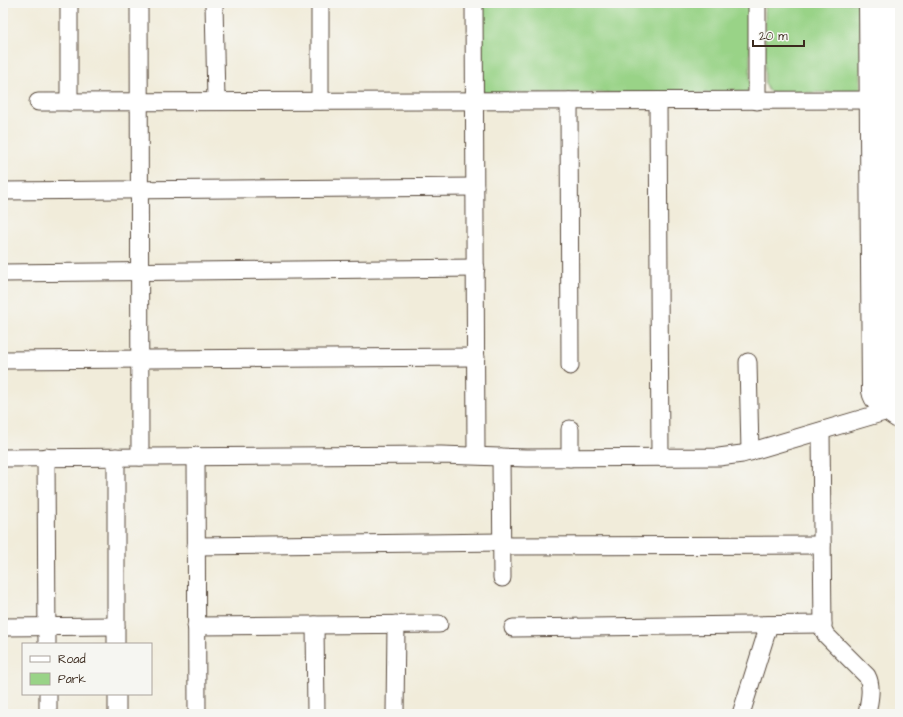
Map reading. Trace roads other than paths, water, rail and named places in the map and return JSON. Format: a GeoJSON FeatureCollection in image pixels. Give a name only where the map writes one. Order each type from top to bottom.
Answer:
{"type":"FeatureCollection","features":[{"type":"Feature","properties":{"kind":"street"},"geometry":{"type":"LineString","coordinates":[[69,3],[69,102]]}},
{"type":"Feature","properties":{"kind":"street"},"geometry":{"type":"LineString","coordinates":[[139,3],[140,457]]}},
{"type":"Feature","properties":{"kind":"street"},"geometry":{"type":"LineString","coordinates":[[214,3],[216,101]]}},
{"type":"Feature","properties":{"kind":"street"},"geometry":{"type":"LineString","coordinates":[[320,3],[320,101]]}},
{"type":"Feature","properties":{"kind":"street"},"geometry":{"type":"LineString","coordinates":[[474,3],[476,455]]}},
{"type":"Feature","properties":{"kind":"street"},"geometry":{"type":"LineString","coordinates":[[757,3],[757,101]]}},
{"type":"Feature","properties":{"kind":"street"},"geometry":{"type":"LineString","coordinates":[[870,3],[879,100]]}},
{"type":"Feature","properties":{"kind":"street"},"geometry":{"type":"LineString","coordinates":[[886,3],[879,100],[873,391],[878,402],[897,409]]}},
{"type":"Feature","properties":{"kind":"street"},"geometry":{"type":"LineString","coordinates":[[38,102],[879,100]]}},
{"type":"Feature","properties":{"kind":"street"},"geometry":{"type":"LineString","coordinates":[[569,101],[570,366]]}},
{"type":"Feature","properties":{"kind":"street"},"geometry":{"type":"LineString","coordinates":[[658,101],[660,457]]}},
{"type":"Feature","properties":{"kind":"street"},"geometry":{"type":"LineString","coordinates":[[3,191],[475,187]]}},
{"type":"Feature","properties":{"kind":"street"},"geometry":{"type":"LineString","coordinates":[[3,272],[476,268]]}},
{"type":"Feature","properties":{"kind":"street"},"geometry":{"type":"LineString","coordinates":[[3,360],[476,356]]}},
{"type":"Feature","properties":{"kind":"street"},"geometry":{"type":"LineString","coordinates":[[748,362],[750,452]]}},
{"type":"Feature","properties":{"kind":"street"},"geometry":{"type":"LineString","coordinates":[[3,458],[476,455],[570,458],[732,456],[897,409]]}},
{"type":"Feature","properties":{"kind":"street"},"geometry":{"type":"LineString","coordinates":[[570,429],[570,458]]}},
{"type":"Feature","properties":{"kind":"street"},"geometry":{"type":"LineString","coordinates":[[821,431],[823,624],[826,635],[867,676],[870,681],[871,685],[867,714]]}},
{"type":"Feature","properties":{"kind":"street"},"geometry":{"type":"LineString","coordinates":[[196,456],[197,714]]}},
{"type":"Feature","properties":{"kind":"street"},"geometry":{"type":"LineString","coordinates":[[46,457],[47,643]]}},
{"type":"Feature","properties":{"kind":"street"},"geometry":{"type":"LineString","coordinates":[[116,457],[116,643]]}},
{"type":"Feature","properties":{"kind":"street"},"geometry":{"type":"LineString","coordinates":[[502,457],[502,578]]}},
{"type":"Feature","properties":{"kind":"street"},"geometry":{"type":"LineString","coordinates":[[196,546],[502,544],[822,545]]}},
{"type":"Feature","properties":{"kind":"street"},"geometry":{"type":"LineString","coordinates":[[395,714],[396,624]]}},
{"type":"Feature","properties":{"kind":"street"},"geometry":{"type":"LineString","coordinates":[[196,626],[439,624]]}},
{"type":"Feature","properties":{"kind":"street"},"geometry":{"type":"LineString","coordinates":[[513,628],[823,624]]}},
{"type":"Feature","properties":{"kind":"street"},"geometry":{"type":"LineString","coordinates":[[315,625],[316,714]]}},
{"type":"Feature","properties":{"kind":"street"},"geometry":{"type":"LineString","coordinates":[[741,714],[769,625]]}},
{"type":"Feature","properties":{"kind":"street"},"geometry":{"type":"LineString","coordinates":[[3,627],[116,626]]}},
{"type":"Feature","properties":{"kind":"street"},"geometry":{"type":"LineString","coordinates":[[48,695],[48,714]]}},
{"type":"Feature","properties":{"kind":"street"},"geometry":{"type":"LineString","coordinates":[[117,695],[117,714]]}}]}
